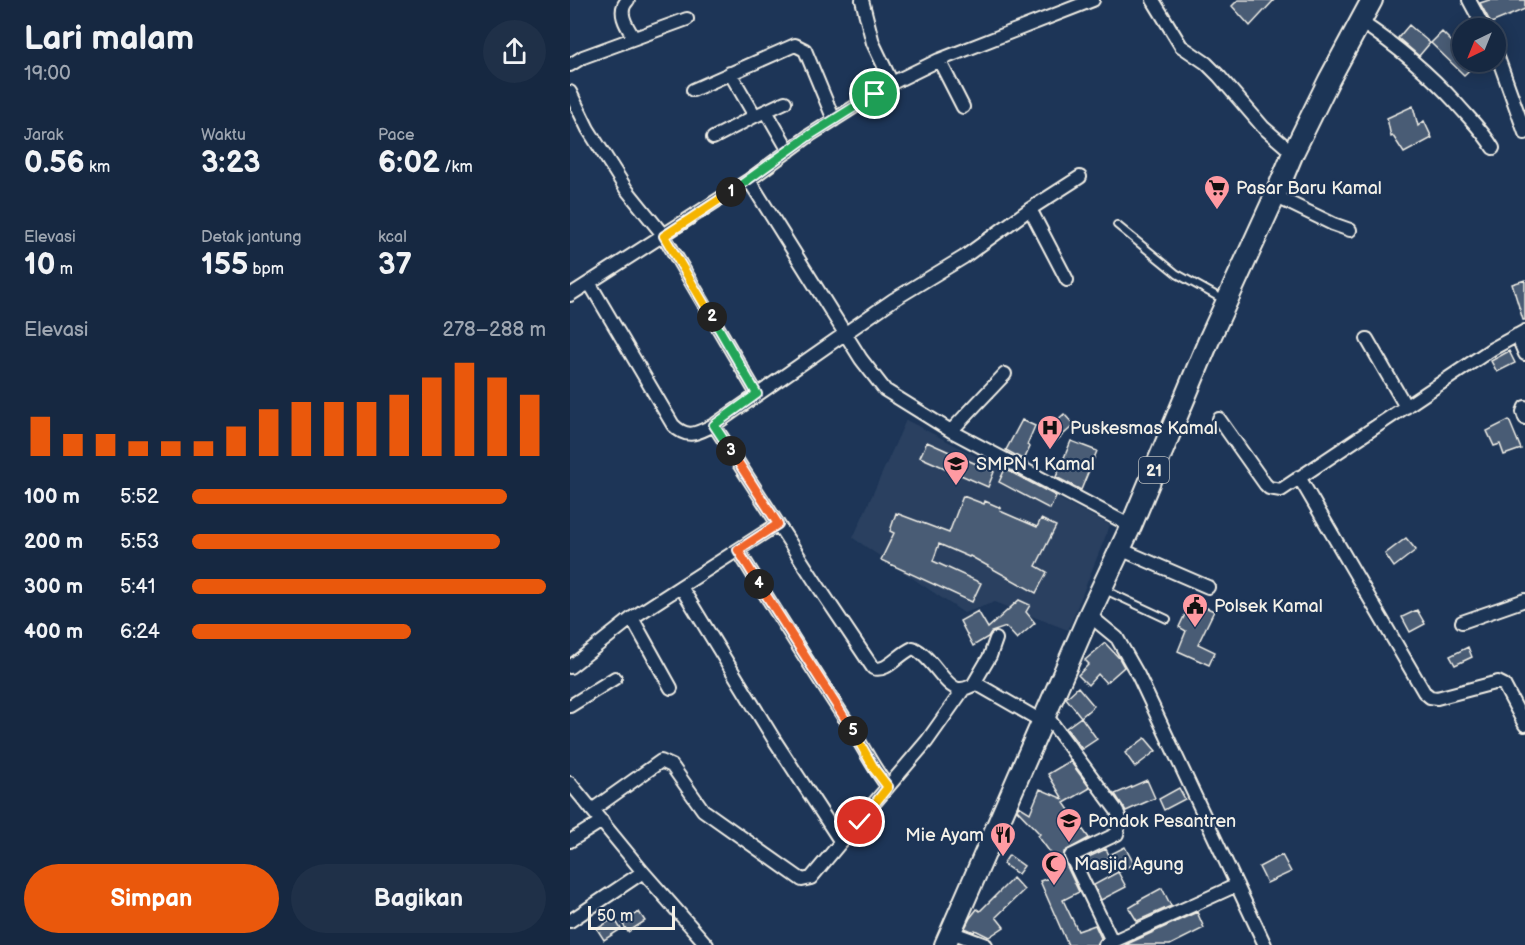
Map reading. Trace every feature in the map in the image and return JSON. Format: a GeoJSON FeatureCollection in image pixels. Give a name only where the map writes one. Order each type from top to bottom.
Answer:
{"type":"FeatureCollection","features":[{"type":"Feature","properties":{"kind":"highway","name":"21"},"geometry":{"type":"LineString","coordinates":[[948,938],[1293,153],[1372,0]]}},
{"type":"Feature","properties":{"kind":"street"},"geometry":{"type":"LineString","coordinates":[[628,0],[622,9],[623,20],[634,39]]}},
{"type":"Feature","properties":{"kind":"street"},"geometry":{"type":"LineString","coordinates":[[862,0],[873,43],[892,82]]}},
{"type":"Feature","properties":{"kind":"street"},"geometry":{"type":"LineString","coordinates":[[570,295],[749,180],[892,82],[939,60],[1092,0]]}},
{"type":"Feature","properties":{"kind":"street"},"geometry":{"type":"LineString","coordinates":[[1153,0],[1181,46],[1206,63],[1263,127],[1293,153]]}},
{"type":"Feature","properties":{"kind":"street"},"geometry":{"type":"LineString","coordinates":[[1469,0],[1479,18]]}},
{"type":"Feature","properties":{"kind":"street"},"geometry":{"type":"LineString","coordinates":[[570,65],[583,57],[687,19]]}},
{"type":"Feature","properties":{"kind":"street"},"geometry":{"type":"LineString","coordinates":[[1361,22],[1404,53],[1437,82],[1483,132],[1493,148]]}},
{"type":"Feature","properties":{"kind":"street"},"geometry":{"type":"LineString","coordinates":[[693,90],[795,45],[805,50],[834,120]]}},
{"type":"Feature","properties":{"kind":"street"},"geometry":{"type":"LineString","coordinates":[[939,60],[963,107]]}},
{"type":"Feature","properties":{"kind":"street"},"geometry":{"type":"LineString","coordinates":[[1504,72],[1525,133]]}},
{"type":"Feature","properties":{"kind":"street"},"geometry":{"type":"LineString","coordinates":[[730,73],[789,151]]}},
{"type":"Feature","properties":{"kind":"street"},"geometry":{"type":"LineString","coordinates":[[570,92],[588,129],[612,168],[664,236],[757,394]]}},
{"type":"Feature","properties":{"kind":"street"},"geometry":{"type":"LineString","coordinates":[[713,138],[785,102]]}},
{"type":"Feature","properties":{"kind":"street"},"geometry":{"type":"LineString","coordinates":[[590,284],[673,425],[680,432],[688,435],[714,425],[902,294],[964,257],[1030,209],[1080,177]]}},
{"type":"Feature","properties":{"kind":"street"},"geometry":{"type":"LineString","coordinates":[[749,180],[861,359],[885,390],[951,431],[1131,526]]}},
{"type":"Feature","properties":{"kind":"street"},"geometry":{"type":"LineString","coordinates":[[1275,196],[1350,230]]}},
{"type":"Feature","properties":{"kind":"street"},"geometry":{"type":"LineString","coordinates":[[1030,209],[1066,280]]}},
{"type":"Feature","properties":{"kind":"street"},"geometry":{"type":"LineString","coordinates":[[1219,419],[1269,488],[1281,490],[1491,349],[1521,333],[1525,354]]}},
{"type":"Feature","properties":{"kind":"street"},"geometry":{"type":"LineString","coordinates":[[1367,339],[1406,406]]}},
{"type":"Feature","properties":{"kind":"street"},"geometry":{"type":"LineString","coordinates":[[951,431],[1005,374]]}},
{"type":"Feature","properties":{"kind":"street"},"geometry":{"type":"LineString","coordinates":[[1525,406],[1523,412],[1525,418]]}},
{"type":"Feature","properties":{"kind":"street"},"geometry":{"type":"LineString","coordinates":[[714,425],[873,668],[879,670],[885,668],[903,652],[913,648],[925,654],[955,689],[977,684],[1044,719],[1117,811],[1120,819],[1117,834],[1071,856],[1108,943],[1237,885]]}},
{"type":"Feature","properties":{"kind":"street"},"geometry":{"type":"LineString","coordinates":[[1299,477],[1424,692],[1430,697],[1437,698],[1498,682],[1504,685],[1525,725]]}},
{"type":"Feature","properties":{"kind":"street"},"geometry":{"type":"LineString","coordinates":[[570,667],[632,618],[778,524]]}},
{"type":"Feature","properties":{"kind":"street"},"geometry":{"type":"LineString","coordinates":[[1120,549],[1208,588]]}},
{"type":"Feature","properties":{"kind":"street"},"geometry":{"type":"LineString","coordinates":[[738,550],[875,770],[888,787]]}},
{"type":"Feature","properties":{"kind":"street"},"geometry":{"type":"LineString","coordinates":[[681,587],[775,741],[841,842]]}},
{"type":"Feature","properties":{"kind":"street"},"geometry":{"type":"LineString","coordinates":[[1462,622],[1525,600]]}},
{"type":"Feature","properties":{"kind":"street"},"geometry":{"type":"LineString","coordinates":[[1089,615],[1117,639],[1137,675],[1265,945]]}},
{"type":"Feature","properties":{"kind":"street"},"geometry":{"type":"LineString","coordinates":[[632,618],[671,688]]}},
{"type":"Feature","properties":{"kind":"street"},"geometry":{"type":"LineString","coordinates":[[592,810],[661,761],[672,766],[703,810],[802,880],[811,878],[927,741],[990,656],[996,639]]}},
{"type":"Feature","properties":{"kind":"street"},"geometry":{"type":"LineString","coordinates":[[570,706],[615,678]]}},
{"type":"Feature","properties":{"kind":"street"},"geometry":{"type":"LineString","coordinates":[[570,783],[707,945]]}},
{"type":"Feature","properties":{"kind":"street"},"geometry":{"type":"LineString","coordinates":[[570,841],[602,821]]}},
{"type":"Feature","properties":{"kind":"street"},"geometry":{"type":"LineString","coordinates":[[570,921],[643,872]]}},
{"type":"Feature","properties":{"kind":"street"},"geometry":{"type":"LineString","coordinates":[[948,938],[986,945]]}},
{"type":"Feature","properties":{"kind":"lane"},"geometry":{"type":"LineString","coordinates":[[1117,225],[1177,274],[1227,302]]}},
{"type":"Feature","properties":{"kind":"lane"},"geometry":{"type":"LineString","coordinates":[[1102,588],[1167,619]]}},
{"type":"Feature","properties":{"kind":"shaded area","name":"SMPN 1 Kamal"},"geometry":{"type":"Polygon","coordinates":[[[906,420],[1110,525],[1068,630],[995,602],[964,613],[853,538],[906,420]]]}},
{"type":"Feature","properties":{"kind":"building"},"geometry":{"type":"Polygon","coordinates":[[[1238,0],[1274,0],[1250,26],[1232,6],[1238,0]]]}},
{"type":"Feature","properties":{"kind":"building"},"geometry":{"type":"Polygon","coordinates":[[[1489,0],[1525,0],[1525,9],[1503,18],[1488,18],[1480,3],[1489,0]]]}},
{"type":"Feature","properties":{"kind":"building"},"geometry":{"type":"Polygon","coordinates":[[[1409,25],[1430,43],[1419,56],[1398,38],[1409,25]]]}},
{"type":"Feature","properties":{"kind":"building"},"geometry":{"type":"Polygon","coordinates":[[[1442,32],[1452,42],[1452,63],[1431,43],[1442,32]]]}},
{"type":"Feature","properties":{"kind":"building"},"geometry":{"type":"Polygon","coordinates":[[[1413,106],[1418,126],[1424,121],[1432,138],[1404,153],[1393,136],[1391,137],[1387,118],[1413,106]]]}},
{"type":"Feature","properties":{"kind":"building"},"geometry":{"type":"Polygon","coordinates":[[[1525,280],[1525,320],[1523,320],[1512,284],[1525,280]]]}},
{"type":"Feature","properties":{"kind":"building"},"geometry":{"type":"Polygon","coordinates":[[[1509,351],[1515,363],[1497,372],[1491,361],[1509,351]]]}},
{"type":"Feature","properties":{"kind":"building"},"geometry":{"type":"Polygon","coordinates":[[[1064,414],[1074,425],[1055,442],[1045,431],[1064,414]]]}},
{"type":"Feature","properties":{"kind":"building"},"geometry":{"type":"Polygon","coordinates":[[[1022,420],[1035,426],[1024,460],[1006,450],[1022,420]]]}},
{"type":"Feature","properties":{"kind":"building"},"geometry":{"type":"Polygon","coordinates":[[[1509,420],[1521,449],[1504,455],[1500,444],[1494,446],[1487,431],[1509,420]]]}},
{"type":"Feature","properties":{"kind":"building"},"geometry":{"type":"Polygon","coordinates":[[[1071,441],[1097,451],[1081,490],[1056,477],[1071,441]]]}},
{"type":"Feature","properties":{"kind":"building"},"geometry":{"type":"Polygon","coordinates":[[[927,442],[994,472],[988,487],[920,457],[927,442]]]}},
{"type":"Feature","properties":{"kind":"building"},"geometry":{"type":"Polygon","coordinates":[[[1005,469],[1056,496],[1050,509],[999,482],[1005,469]]]}},
{"type":"Feature","properties":{"kind":"building"},"geometry":{"type":"Polygon","coordinates":[[[963,496],[984,504],[985,501],[1001,508],[1000,511],[1037,527],[1041,519],[1056,526],[1036,566],[1047,572],[1036,593],[970,556],[939,544],[933,561],[981,583],[972,602],[881,560],[894,533],[890,531],[896,513],[949,533],[963,496]]]}},
{"type":"Feature","properties":{"kind":"building"},"geometry":{"type":"Polygon","coordinates":[[[1406,538],[1416,550],[1394,567],[1385,554],[1406,538]]]}},
{"type":"Feature","properties":{"kind":"building"},"geometry":{"type":"Polygon","coordinates":[[[1019,600],[1030,605],[1026,612],[1035,623],[1017,639],[1006,627],[991,632],[988,637],[973,646],[960,621],[978,611],[988,628],[1019,600]]]}},
{"type":"Feature","properties":{"kind":"building"},"geometry":{"type":"Polygon","coordinates":[[[1200,605],[1214,611],[1198,644],[1215,652],[1209,665],[1178,651],[1186,631],[1179,627],[1187,610],[1196,614],[1200,605]]]}},
{"type":"Feature","properties":{"kind":"building"},"geometry":{"type":"Polygon","coordinates":[[[1417,610],[1425,624],[1410,632],[1402,617],[1417,610]]]}},
{"type":"Feature","properties":{"kind":"building"},"geometry":{"type":"Polygon","coordinates":[[[1105,643],[1124,667],[1106,683],[1098,674],[1088,685],[1078,675],[1089,664],[1085,660],[1105,643]]]}},
{"type":"Feature","properties":{"kind":"building"},"geometry":{"type":"Polygon","coordinates":[[[1468,647],[1472,657],[1455,665],[1450,656],[1468,647]]]}},
{"type":"Feature","properties":{"kind":"building"},"geometry":{"type":"Polygon","coordinates":[[[1078,687],[1094,706],[1081,717],[1066,698],[1078,687]]]}},
{"type":"Feature","properties":{"kind":"building"},"geometry":{"type":"Polygon","coordinates":[[[1081,717],[1097,739],[1082,749],[1066,728],[1081,717]]]}},
{"type":"Feature","properties":{"kind":"building"},"geometry":{"type":"Polygon","coordinates":[[[1145,738],[1156,751],[1135,767],[1125,753],[1145,738]]]}},
{"type":"Feature","properties":{"kind":"building"},"geometry":{"type":"Polygon","coordinates":[[[1070,761],[1090,788],[1064,803],[1089,838],[1064,852],[1064,860],[1079,892],[1063,900],[1078,931],[1095,925],[1101,938],[1097,945],[1068,945],[1040,881],[1049,878],[1045,869],[1058,863],[1038,836],[1040,834],[1017,810],[1019,806],[1030,813],[1040,789],[1063,799],[1048,774],[1070,761]]]}},
{"type":"Feature","properties":{"kind":"building"},"geometry":{"type":"Polygon","coordinates":[[[1147,780],[1155,798],[1126,811],[1115,794],[1147,780]]]}},
{"type":"Feature","properties":{"kind":"building"},"geometry":{"type":"Polygon","coordinates":[[[1179,788],[1185,799],[1164,810],[1159,799],[1179,788]]]}},
{"type":"Feature","properties":{"kind":"building"},"geometry":{"type":"Polygon","coordinates":[[[1125,847],[1134,864],[1119,872],[1111,854],[1125,847]]]}},
{"type":"Feature","properties":{"kind":"building"},"geometry":{"type":"Polygon","coordinates":[[[1106,849],[1110,857],[1086,868],[1082,860],[1106,849]]]}},
{"type":"Feature","properties":{"kind":"building"},"geometry":{"type":"Polygon","coordinates":[[[1009,855],[1024,866],[1018,874],[1003,864],[1009,855]]]}},
{"type":"Feature","properties":{"kind":"building"},"geometry":{"type":"Polygon","coordinates":[[[1282,855],[1291,872],[1267,883],[1259,867],[1282,855]]]}},
{"type":"Feature","properties":{"kind":"building"},"geometry":{"type":"Polygon","coordinates":[[[1118,872],[1126,887],[1101,900],[1094,885],[1118,872]]]}},
{"type":"Feature","properties":{"kind":"building"},"geometry":{"type":"Polygon","coordinates":[[[1013,878],[1024,890],[996,917],[1004,927],[989,937],[965,928],[977,909],[980,911],[1013,878]]]}},
{"type":"Feature","properties":{"kind":"building"},"geometry":{"type":"Polygon","coordinates":[[[1162,888],[1171,906],[1137,921],[1129,908],[1162,888]]]}},
{"type":"Feature","properties":{"kind":"building"},"geometry":{"type":"Polygon","coordinates":[[[639,912],[645,921],[628,932],[622,923],[639,912]]]}},
{"type":"Feature","properties":{"kind":"building"},"geometry":{"type":"Polygon","coordinates":[[[1197,912],[1204,928],[1170,945],[1125,945],[1197,912]]]}},
{"type":"Feature","properties":{"kind":"building"},"geometry":{"type":"Polygon","coordinates":[[[614,918],[621,929],[604,940],[597,929],[614,918]]]}},
{"type":"Feature","properties":{"kind":"place","name":"Pasar Baru Kamal"},"geometry":{"type":"Point","coordinates":[1217,211]}},
{"type":"Feature","properties":{"kind":"place","name":"Puskesmas Kamal"},"geometry":{"type":"Point","coordinates":[1050,451]}},
{"type":"Feature","properties":{"kind":"place","name":"SMPN 1 Kamal"},"geometry":{"type":"Point","coordinates":[956,487]}},
{"type":"Feature","properties":{"kind":"place","name":"Polsek Kamal"},"geometry":{"type":"Point","coordinates":[1195,629]}},
{"type":"Feature","properties":{"kind":"place","name":"Pondok Pesantren"},"geometry":{"type":"Point","coordinates":[1069,844]}},
{"type":"Feature","properties":{"kind":"place","name":"Mie Ayam"},"geometry":{"type":"Point","coordinates":[1003,858]}},
{"type":"Feature","properties":{"kind":"place","name":"Masjid Agung"},"geometry":{"type":"Point","coordinates":[1054,887]}},
{"type":"Feature","properties":{"kind":"route"},"geometry":{"type":"LineString","coordinates":[[860,822],[888,787],[875,770],[738,550],[778,524],[714,425],[757,394],[664,236],[749,180],[810,135],[875,94]]}}]}
